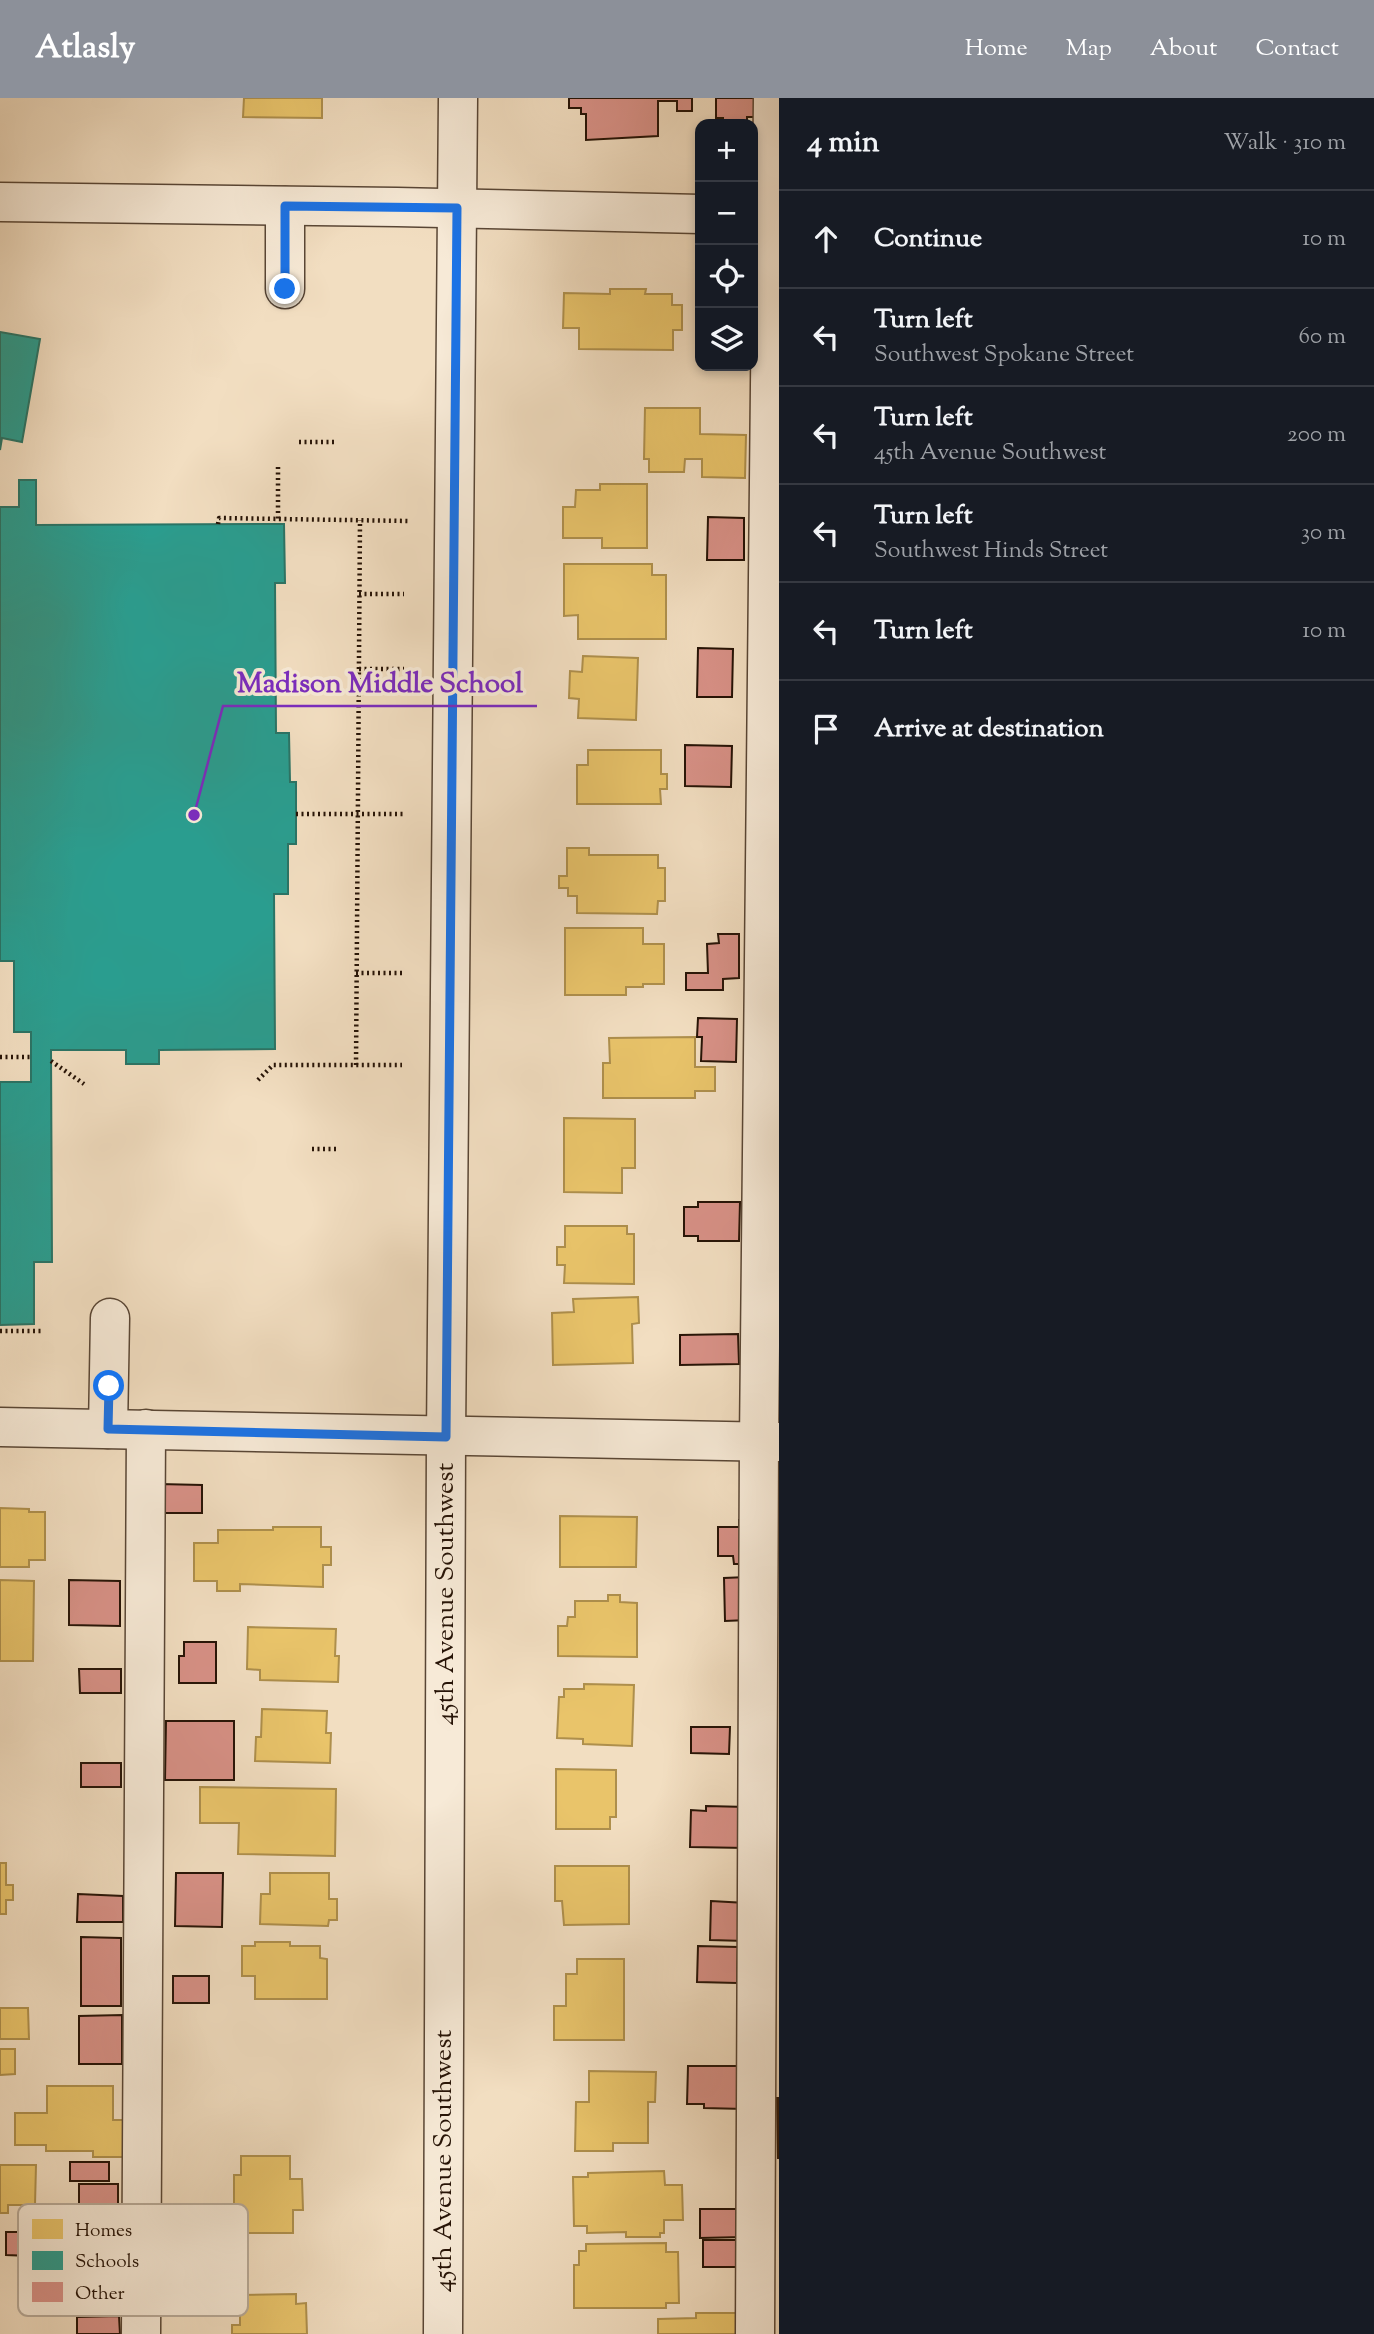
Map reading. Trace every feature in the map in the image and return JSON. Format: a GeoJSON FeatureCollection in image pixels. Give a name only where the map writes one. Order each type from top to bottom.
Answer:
{"type":"FeatureCollection","features":[{"type":"Feature","properties":{"kind":"street","name":"45th Avenue Southwest"},"geometry":{"type":"LineString","coordinates":[[443,2334],[446,1437],[457,98]]}},
{"type":"Feature","properties":{"kind":"street"},"geometry":{"type":"LineString","coordinates":[[755,2334],[769,1442],[768,216],[773,98]]}},
{"type":"Feature","properties":{"kind":"street"},"geometry":{"type":"LineString","coordinates":[[0,202],[695,214]]}},
{"type":"Feature","properties":{"kind":"street"},"geometry":{"type":"LineString","coordinates":[[285,206],[285,289]]}},
{"type":"Feature","properties":{"kind":"street"},"geometry":{"type":"LineString","coordinates":[[108,1429],[110,1318]]}},
{"type":"Feature","properties":{"kind":"street"},"geometry":{"type":"LineString","coordinates":[[0,1427],[769,1442]]}},
{"type":"Feature","properties":{"kind":"street"},"geometry":{"type":"LineString","coordinates":[[142,2204],[146,1429]]}},
{"type":"Feature","properties":{"kind":"street"},"geometry":{"type":"LineString","coordinates":[[141,2316],[141,2334]]}},
{"type":"Feature","properties":{"kind":"path"},"geometry":{"type":"LineString","coordinates":[[299,442],[336,442]]}},
{"type":"Feature","properties":{"kind":"path"},"geometry":{"type":"LineString","coordinates":[[278,467],[278,519]]}},
{"type":"Feature","properties":{"kind":"path"},"geometry":{"type":"LineString","coordinates":[[218,524],[219,518],[408,521]]}},
{"type":"Feature","properties":{"kind":"path"},"geometry":{"type":"LineString","coordinates":[[356,1065],[360,520]]}},
{"type":"Feature","properties":{"kind":"path"},"geometry":{"type":"LineString","coordinates":[[359,594],[404,594]]}},
{"type":"Feature","properties":{"kind":"path"},"geometry":{"type":"LineString","coordinates":[[359,668],[404,669]]}},
{"type":"Feature","properties":{"kind":"path"},"geometry":{"type":"LineString","coordinates":[[296,814],[404,814]]}},
{"type":"Feature","properties":{"kind":"path"},"geometry":{"type":"LineString","coordinates":[[356,973],[402,973]]}},
{"type":"Feature","properties":{"kind":"path"},"geometry":{"type":"LineString","coordinates":[[0,1057],[31,1057]]}},
{"type":"Feature","properties":{"kind":"path"},"geometry":{"type":"LineString","coordinates":[[51,1061],[84,1084]]}},
{"type":"Feature","properties":{"kind":"path"},"geometry":{"type":"LineString","coordinates":[[258,1080],[273,1065],[402,1065]]}},
{"type":"Feature","properties":{"kind":"path"},"geometry":{"type":"LineString","coordinates":[[312,1149],[339,1149]]}},
{"type":"Feature","properties":{"kind":"path"},"geometry":{"type":"LineString","coordinates":[[0,1331],[41,1331]]}},
{"type":"Feature","properties":{"kind":"building: Homes"},"geometry":{"type":"Polygon","coordinates":[[[244,98],[322,98],[322,118],[243,117],[244,98]]]}},
{"type":"Feature","properties":{"kind":"building: Homes"},"geometry":{"type":"Polygon","coordinates":[[[610,289],[646,289],[645,294],[672,294],[672,305],[682,305],[682,330],[673,330],[673,350],[579,349],[579,328],[563,328],[564,293],[610,294],[610,289]]]}},
{"type":"Feature","properties":{"kind":"building: Homes"},"geometry":{"type":"Polygon","coordinates":[[[645,408],[700,408],[700,434],[746,435],[745,478],[702,477],[702,459],[685,459],[684,472],[649,472],[649,459],[644,459],[645,408]]]}},
{"type":"Feature","properties":{"kind":"building: Homes"},"geometry":{"type":"Polygon","coordinates":[[[600,484],[647,484],[647,548],[602,548],[602,538],[563,538],[563,507],[575,507],[576,490],[600,490],[600,484]]]}},
{"type":"Feature","properties":{"kind":"building: Homes"},"geometry":{"type":"Polygon","coordinates":[[[564,564],[652,564],[652,575],[666,575],[666,639],[578,639],[578,615],[564,616],[564,564]]]}},
{"type":"Feature","properties":{"kind":"building: Homes"},"geometry":{"type":"Polygon","coordinates":[[[583,656],[638,658],[636,720],[578,718],[579,699],[569,698],[570,671],[582,672],[583,656]]]}},
{"type":"Feature","properties":{"kind":"building: Homes"},"geometry":{"type":"Polygon","coordinates":[[[588,750],[661,750],[661,774],[667,774],[667,789],[660,789],[661,804],[577,804],[577,765],[588,765],[588,750]]]}},
{"type":"Feature","properties":{"kind":"building: Homes"},"geometry":{"type":"Polygon","coordinates":[[[567,848],[589,848],[589,855],[658,855],[658,868],[665,868],[665,901],[658,901],[657,914],[577,913],[577,896],[568,896],[568,888],[559,888],[559,876],[567,876],[567,848]]]}},
{"type":"Feature","properties":{"kind":"building: Homes"},"geometry":{"type":"Polygon","coordinates":[[[565,928],[643,928],[643,944],[664,944],[664,984],[626,987],[626,995],[565,995],[565,928]]]}},
{"type":"Feature","properties":{"kind":"building: Homes"},"geometry":{"type":"Polygon","coordinates":[[[695,1037],[695,1067],[715,1067],[715,1091],[695,1091],[695,1098],[603,1098],[603,1063],[610,1063],[609,1038],[695,1037]]]}},
{"type":"Feature","properties":{"kind":"building: Homes"},"geometry":{"type":"Polygon","coordinates":[[[564,1118],[635,1119],[635,1168],[622,1168],[622,1193],[564,1192],[564,1118]]]}},
{"type":"Feature","properties":{"kind":"building: Homes"},"geometry":{"type":"Polygon","coordinates":[[[565,1226],[627,1226],[627,1234],[634,1234],[634,1284],[564,1283],[565,1265],[557,1265],[557,1247],[565,1247],[565,1226]]]}},
{"type":"Feature","properties":{"kind":"building: Homes"},"geometry":{"type":"Polygon","coordinates":[[[638,1297],[639,1323],[632,1324],[633,1363],[553,1365],[552,1313],[574,1312],[573,1299],[638,1297]]]}},
{"type":"Feature","properties":{"kind":"building: Homes"},"geometry":{"type":"Polygon","coordinates":[[[0,1508],[45,1512],[45,1560],[29,1560],[29,1567],[0,1567],[0,1508]]]}},
{"type":"Feature","properties":{"kind":"building: Homes"},"geometry":{"type":"Polygon","coordinates":[[[560,1516],[637,1517],[636,1567],[560,1567],[560,1516]]]}},
{"type":"Feature","properties":{"kind":"building: Homes"},"geometry":{"type":"Polygon","coordinates":[[[273,1527],[321,1527],[321,1547],[331,1547],[331,1565],[323,1565],[323,1587],[240,1584],[240,1591],[217,1591],[217,1581],[194,1581],[194,1543],[218,1543],[218,1530],[273,1530],[273,1527]]]}},
{"type":"Feature","properties":{"kind":"building: Homes"},"geometry":{"type":"Polygon","coordinates":[[[0,1580],[34,1581],[33,1661],[0,1661],[0,1580]]]}},
{"type":"Feature","properties":{"kind":"building: Homes"},"geometry":{"type":"Polygon","coordinates":[[[608,1595],[620,1595],[620,1602],[637,1603],[637,1657],[558,1656],[558,1626],[567,1626],[568,1617],[575,1617],[575,1601],[608,1601],[608,1595]]]}},
{"type":"Feature","properties":{"kind":"building: Homes"},"geometry":{"type":"Polygon","coordinates":[[[248,1627],[336,1629],[338,1682],[260,1680],[260,1670],[247,1669],[248,1627]]]}},
{"type":"Feature","properties":{"kind":"building: Homes"},"geometry":{"type":"Polygon","coordinates":[[[584,1684],[634,1685],[632,1746],[583,1744],[583,1739],[557,1738],[559,1697],[564,1697],[564,1689],[584,1689],[584,1684]]]}},
{"type":"Feature","properties":{"kind":"building: Homes"},"geometry":{"type":"Polygon","coordinates":[[[262,1709],[327,1711],[326,1733],[331,1733],[330,1763],[255,1761],[256,1737],[261,1737],[262,1709]]]}},
{"type":"Feature","properties":{"kind":"building: Homes"},"geometry":{"type":"Polygon","coordinates":[[[556,1769],[616,1770],[616,1817],[610,1817],[610,1829],[556,1829],[556,1769]]]}},
{"type":"Feature","properties":{"kind":"building: Homes"},"geometry":{"type":"Polygon","coordinates":[[[200,1787],[336,1789],[335,1856],[238,1854],[239,1823],[200,1823],[200,1787]]]}},
{"type":"Feature","properties":{"kind":"building: Homes"},"geometry":{"type":"Polygon","coordinates":[[[0,1863],[6,1863],[6,1885],[13,1885],[13,1900],[6,1900],[6,1914],[0,1914],[0,1863]]]}},
{"type":"Feature","properties":{"kind":"building: Homes"},"geometry":{"type":"Polygon","coordinates":[[[555,1866],[629,1866],[629,1924],[564,1925],[562,1901],[555,1901],[555,1866]]]}},
{"type":"Feature","properties":{"kind":"building: Homes"},"geometry":{"type":"Polygon","coordinates":[[[270,1873],[329,1873],[329,1899],[337,1899],[337,1920],[329,1920],[328,1926],[260,1924],[261,1894],[270,1894],[270,1873]]]}},
{"type":"Feature","properties":{"kind":"building: Homes"},"geometry":{"type":"Polygon","coordinates":[[[255,1942],[290,1942],[290,1946],[320,1946],[320,1958],[327,1959],[327,1999],[255,1999],[255,1976],[242,1976],[242,1946],[255,1946],[255,1942]]]}},
{"type":"Feature","properties":{"kind":"building: Homes"},"geometry":{"type":"Polygon","coordinates":[[[577,1959],[624,1959],[624,2040],[554,2040],[554,2006],[566,2006],[566,1974],[577,1974],[577,1959]]]}},
{"type":"Feature","properties":{"kind":"building: Homes"},"geometry":{"type":"Polygon","coordinates":[[[0,2008],[28,2008],[29,2039],[0,2039],[0,2008]]]}},
{"type":"Feature","properties":{"kind":"building: Homes"},"geometry":{"type":"Polygon","coordinates":[[[0,2049],[15,2049],[15,2074],[0,2075],[0,2049]]]}},
{"type":"Feature","properties":{"kind":"building: Homes"},"geometry":{"type":"Polygon","coordinates":[[[589,2071],[656,2072],[655,2102],[648,2102],[648,2143],[613,2143],[613,2151],[575,2151],[576,2102],[589,2102],[589,2071]]]}},
{"type":"Feature","properties":{"kind":"building: Homes"},"geometry":{"type":"Polygon","coordinates":[[[47,2086],[113,2086],[113,2120],[130,2120],[130,2157],[93,2157],[93,2151],[46,2151],[46,2145],[15,2145],[15,2113],[47,2113],[47,2086]]]}},
{"type":"Feature","properties":{"kind":"building: Homes"},"geometry":{"type":"Polygon","coordinates":[[[241,2156],[290,2156],[290,2179],[302,2179],[303,2210],[293,2210],[293,2233],[248,2233],[248,2204],[234,2204],[234,2175],[241,2175],[241,2156]]]}},
{"type":"Feature","properties":{"kind":"building: Homes"},"geometry":{"type":"Polygon","coordinates":[[[0,2165],[36,2165],[35,2204],[8,2205],[8,2213],[0,2213],[0,2165]]]}},
{"type":"Feature","properties":{"kind":"building: Homes"},"geometry":{"type":"Polygon","coordinates":[[[664,2171],[665,2185],[682,2185],[683,2220],[664,2220],[664,2233],[660,2233],[660,2237],[626,2237],[626,2232],[587,2233],[587,2226],[574,2226],[573,2177],[588,2177],[588,2173],[664,2171]]]}},
{"type":"Feature","properties":{"kind":"building: Homes"},"geometry":{"type":"Polygon","coordinates":[[[666,2243],[666,2252],[678,2252],[679,2303],[666,2303],[666,2308],[574,2308],[574,2265],[579,2265],[579,2251],[586,2251],[586,2244],[666,2243]]]}},
{"type":"Feature","properties":{"kind":"building: Homes"},"geometry":{"type":"Polygon","coordinates":[[[296,2294],[296,2304],[306,2303],[307,2334],[232,2334],[232,2325],[240,2325],[240,2316],[248,2316],[248,2295],[296,2294]]]}},
{"type":"Feature","properties":{"kind":"building: Homes"},"geometry":{"type":"Polygon","coordinates":[[[696,2313],[736,2313],[742,2334],[658,2334],[658,2319],[696,2318],[696,2313]]]}},
{"type":"Feature","properties":{"kind":"building: Schools"},"geometry":{"type":"Polygon","coordinates":[[[0,332],[40,339],[22,442],[2,438],[0,450],[0,332]]]}},
{"type":"Feature","properties":{"kind":"building: Schools"},"geometry":{"type":"Polygon","coordinates":[[[19,480],[36,480],[36,525],[284,524],[285,583],[275,583],[276,733],[289,733],[290,782],[296,782],[296,844],[288,844],[288,894],[274,894],[275,1049],[159,1050],[159,1064],[126,1064],[126,1050],[51,1050],[52,1262],[34,1262],[34,1324],[0,1325],[0,1082],[31,1082],[31,1032],[14,1032],[14,961],[0,961],[0,507],[19,507],[19,480]]]}},
{"type":"Feature","properties":{"kind":"building: Other"},"geometry":{"type":"Polygon","coordinates":[[[569,98],[692,98],[692,111],[677,111],[677,101],[658,101],[658,136],[586,140],[586,114],[581,114],[581,108],[569,108],[569,98]]]}},
{"type":"Feature","properties":{"kind":"building: Other"},"geometry":{"type":"Polygon","coordinates":[[[716,98],[754,98],[754,117],[716,118],[716,98]]]}},
{"type":"Feature","properties":{"kind":"building: Other"},"geometry":{"type":"Polygon","coordinates":[[[708,517],[744,518],[744,560],[707,560],[708,517]]]}},
{"type":"Feature","properties":{"kind":"building: Other"},"geometry":{"type":"Polygon","coordinates":[[[698,648],[733,649],[732,697],[697,697],[698,648]]]}},
{"type":"Feature","properties":{"kind":"building: Other"},"geometry":{"type":"Polygon","coordinates":[[[685,745],[732,746],[731,787],[685,786],[685,745]]]}},
{"type":"Feature","properties":{"kind":"building: Other"},"geometry":{"type":"Polygon","coordinates":[[[718,934],[739,934],[739,978],[723,979],[723,990],[686,990],[686,973],[708,973],[707,944],[719,943],[718,934]]]}},
{"type":"Feature","properties":{"kind":"building: Other"},"geometry":{"type":"Polygon","coordinates":[[[698,1018],[737,1019],[736,1062],[701,1061],[702,1037],[697,1037],[698,1018]]]}},
{"type":"Feature","properties":{"kind":"building: Other"},"geometry":{"type":"Polygon","coordinates":[[[698,1202],[740,1202],[739,1241],[698,1241],[698,1236],[684,1236],[684,1207],[698,1207],[698,1202]]]}},
{"type":"Feature","properties":{"kind":"building: Other"},"geometry":{"type":"Polygon","coordinates":[[[738,1334],[739,1364],[680,1365],[680,1335],[738,1334]]]}},
{"type":"Feature","properties":{"kind":"building: Other"},"geometry":{"type":"Polygon","coordinates":[[[159,1484],[202,1485],[202,1513],[158,1513],[159,1484]]]}},
{"type":"Feature","properties":{"kind":"building: Other"},"geometry":{"type":"Polygon","coordinates":[[[739,1520],[748,1520],[748,1564],[734,1564],[733,1556],[718,1556],[718,1527],[739,1527],[739,1520]]]}},
{"type":"Feature","properties":{"kind":"building: Other"},"geometry":{"type":"Polygon","coordinates":[[[747,1577],[748,1620],[725,1621],[724,1578],[747,1577]]]}},
{"type":"Feature","properties":{"kind":"building: Other"},"geometry":{"type":"Polygon","coordinates":[[[69,1580],[120,1581],[120,1626],[69,1625],[69,1580]]]}},
{"type":"Feature","properties":{"kind":"building: Other"},"geometry":{"type":"Polygon","coordinates":[[[184,1642],[216,1642],[216,1683],[179,1683],[179,1656],[184,1656],[184,1642]]]}},
{"type":"Feature","properties":{"kind":"building: Other"},"geometry":{"type":"Polygon","coordinates":[[[79,1669],[121,1669],[121,1693],[80,1693],[79,1669]]]}},
{"type":"Feature","properties":{"kind":"building: Other"},"geometry":{"type":"Polygon","coordinates":[[[166,1721],[234,1721],[234,1780],[165,1780],[166,1721]]]}},
{"type":"Feature","properties":{"kind":"building: Other"},"geometry":{"type":"Polygon","coordinates":[[[691,1727],[730,1727],[729,1754],[691,1753],[691,1727]]]}},
{"type":"Feature","properties":{"kind":"building: Other"},"geometry":{"type":"Polygon","coordinates":[[[81,1763],[121,1763],[121,1787],[81,1787],[81,1763]]]}},
{"type":"Feature","properties":{"kind":"building: Other"},"geometry":{"type":"Polygon","coordinates":[[[706,1806],[747,1807],[746,1848],[690,1847],[691,1810],[706,1811],[706,1806]]]}},
{"type":"Feature","properties":{"kind":"building: Other"},"geometry":{"type":"Polygon","coordinates":[[[176,1873],[223,1873],[222,1927],[175,1926],[176,1873]]]}},
{"type":"Feature","properties":{"kind":"building: Other"},"geometry":{"type":"Polygon","coordinates":[[[78,1894],[123,1896],[123,1922],[77,1922],[78,1894]]]}},
{"type":"Feature","properties":{"kind":"building: Other"},"geometry":{"type":"Polygon","coordinates":[[[711,1901],[746,1903],[745,1941],[710,1940],[711,1901]]]}},
{"type":"Feature","properties":{"kind":"building: Other"},"geometry":{"type":"Polygon","coordinates":[[[81,1937],[121,1938],[121,2006],[81,2006],[81,1937]]]}},
{"type":"Feature","properties":{"kind":"building: Other"},"geometry":{"type":"Polygon","coordinates":[[[698,1946],[738,1947],[737,1983],[697,1982],[698,1946]]]}},
{"type":"Feature","properties":{"kind":"building: Other"},"geometry":{"type":"Polygon","coordinates":[[[173,1976],[209,1976],[209,2003],[173,2003],[173,1976]]]}},
{"type":"Feature","properties":{"kind":"building: Other"},"geometry":{"type":"Polygon","coordinates":[[[122,2015],[122,2064],[79,2064],[79,2016],[122,2015]]]}},
{"type":"Feature","properties":{"kind":"building: Other"},"geometry":{"type":"Polygon","coordinates":[[[688,2066],[744,2066],[744,2109],[704,2108],[704,2104],[687,2104],[688,2066]]]}},
{"type":"Feature","properties":{"kind":"building: Other"},"geometry":{"type":"Polygon","coordinates":[[[779,2098],[779,2158],[778,2158],[779,2098]]]}},
{"type":"Feature","properties":{"kind":"building: Other"},"geometry":{"type":"Polygon","coordinates":[[[70,2162],[109,2162],[109,2181],[70,2181],[70,2162]]]}},
{"type":"Feature","properties":{"kind":"building: Other"},"geometry":{"type":"Polygon","coordinates":[[[79,2184],[118,2184],[118,2204],[79,2204],[79,2184]]]}},
{"type":"Feature","properties":{"kind":"building: Other"},"geometry":{"type":"Polygon","coordinates":[[[700,2209],[744,2209],[744,2237],[700,2238],[700,2209]]]}},
{"type":"Feature","properties":{"kind":"building: Other"},"geometry":{"type":"Polygon","coordinates":[[[6,2232],[18,2232],[18,2255],[6,2255],[6,2232]]]}},
{"type":"Feature","properties":{"kind":"building: Other"},"geometry":{"type":"Polygon","coordinates":[[[703,2240],[744,2240],[744,2267],[703,2267],[703,2240]]]}},
{"type":"Feature","properties":{"kind":"building: Other"},"geometry":{"type":"Polygon","coordinates":[[[119,2316],[120,2334],[77,2334],[77,2317],[119,2316]]]}},
{"type":"Feature","properties":{"kind":"place","name":"Madison Middle School"},"geometry":{"type":"Point","coordinates":[194,815]}},
{"type":"Feature","properties":{"kind":"route"},"geometry":{"type":"LineString","coordinates":[[109,1386],[108,1429],[446,1437],[457,208],[285,206],[285,289]]}}]}
